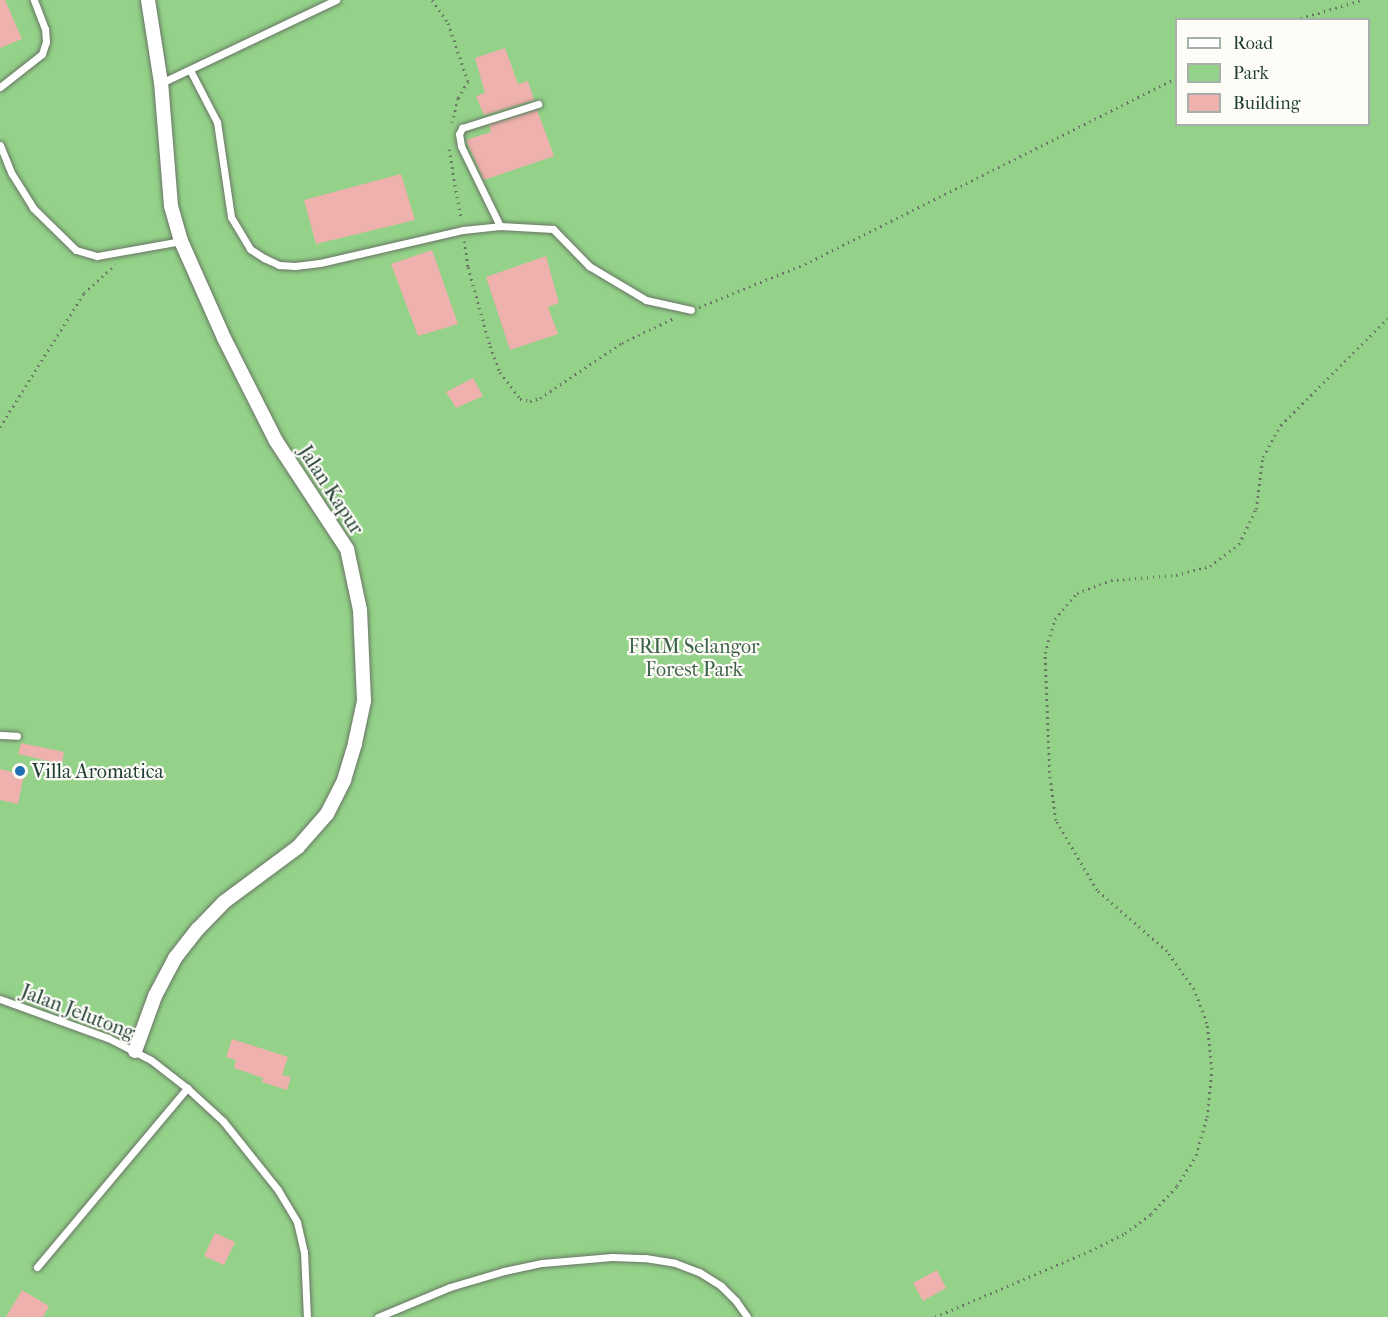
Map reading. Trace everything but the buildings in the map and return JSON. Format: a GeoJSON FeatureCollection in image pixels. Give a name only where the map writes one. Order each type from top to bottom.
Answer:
{"type":"FeatureCollection","features":[{"type":"Feature","properties":{"kind":"street","name":"Jalan Kapur"},"geometry":{"type":"LineString","coordinates":[[135,1052],[155,996],[175,958],[198,929],[224,902],[298,847],[327,814],[344,780],[364,701],[360,609],[348,549],[276,441],[224,338],[181,242],[171,206],[161,83],[148,0]]}},
{"type":"Feature","properties":{"kind":"lane"},"geometry":{"type":"LineString","coordinates":[[0,87],[42,54],[46,42],[45,29],[34,0]]}},
{"type":"Feature","properties":{"kind":"lane"},"geometry":{"type":"LineString","coordinates":[[161,83],[336,0]]}},
{"type":"Feature","properties":{"kind":"lane"},"geometry":{"type":"LineString","coordinates":[[190,70],[208,99],[217,122],[231,217],[250,249],[264,258],[279,265],[295,266],[320,263],[463,230],[500,226],[553,229],[589,266],[646,300],[692,310]]}},
{"type":"Feature","properties":{"kind":"lane"},"geometry":{"type":"LineString","coordinates":[[500,226],[461,147],[459,134],[462,128],[538,104]]}},
{"type":"Feature","properties":{"kind":"lane"},"geometry":{"type":"LineString","coordinates":[[0,145],[12,174],[33,208],[76,250],[97,256],[181,242]]}},
{"type":"Feature","properties":{"kind":"lane"},"geometry":{"type":"LineString","coordinates":[[0,735],[17,736]]}},
{"type":"Feature","properties":{"kind":"lane","name":"Jalan Jelutong"},"geometry":{"type":"LineString","coordinates":[[0,999],[108,1038],[151,1060],[187,1088],[223,1121],[278,1190],[297,1222],[304,1252],[307,1317]]}},
{"type":"Feature","properties":{"kind":"lane"},"geometry":{"type":"LineString","coordinates":[[37,1267],[187,1088]]}},
{"type":"Feature","properties":{"kind":"lane"},"geometry":{"type":"LineString","coordinates":[[378,1317],[450,1287],[504,1272],[542,1263],[612,1257],[645,1258],[675,1263],[699,1272],[721,1286],[736,1301],[747,1317]]}},
{"type":"Feature","properties":{"kind":"path"},"geometry":{"type":"LineString","coordinates":[[432,0],[448,23],[468,81],[458,98],[451,131]]}},
{"type":"Feature","properties":{"kind":"path"},"geometry":{"type":"LineString","coordinates":[[1301,18],[1362,0]]}},
{"type":"Feature","properties":{"kind":"path"},"geometry":{"type":"LineString","coordinates":[[450,140],[449,149],[468,267],[490,346],[500,372],[520,399],[530,401],[540,398],[622,342],[692,310],[805,264],[1175,79]]}},
{"type":"Feature","properties":{"kind":"path"},"geometry":{"type":"LineString","coordinates":[[0,427],[84,293],[135,249]]}},
{"type":"Feature","properties":{"kind":"path"},"geometry":{"type":"LineString","coordinates":[[935,1317],[1090,1251],[1125,1233],[1151,1214],[1177,1186],[1196,1155],[1207,1117],[1212,1069],[1207,1023],[1194,989],[1167,951],[1097,890],[1056,820],[1050,778],[1044,653],[1055,619],[1077,592],[1111,580],[1176,575],[1210,566],[1239,544],[1256,509],[1263,457],[1281,425],[1388,318]]}},
{"type":"Feature","properties":{"kind":"green space","name":"FRIM Selangor Forest Park"},"geometry":{"type":"Polygon","coordinates":[[[0,0],[1388,0],[1388,1317],[0,1317],[0,0]]]}},
{"type":"Feature","properties":{"kind":"place","name":"Villa Aromatica"},"geometry":{"type":"Point","coordinates":[20,771]}}]}
